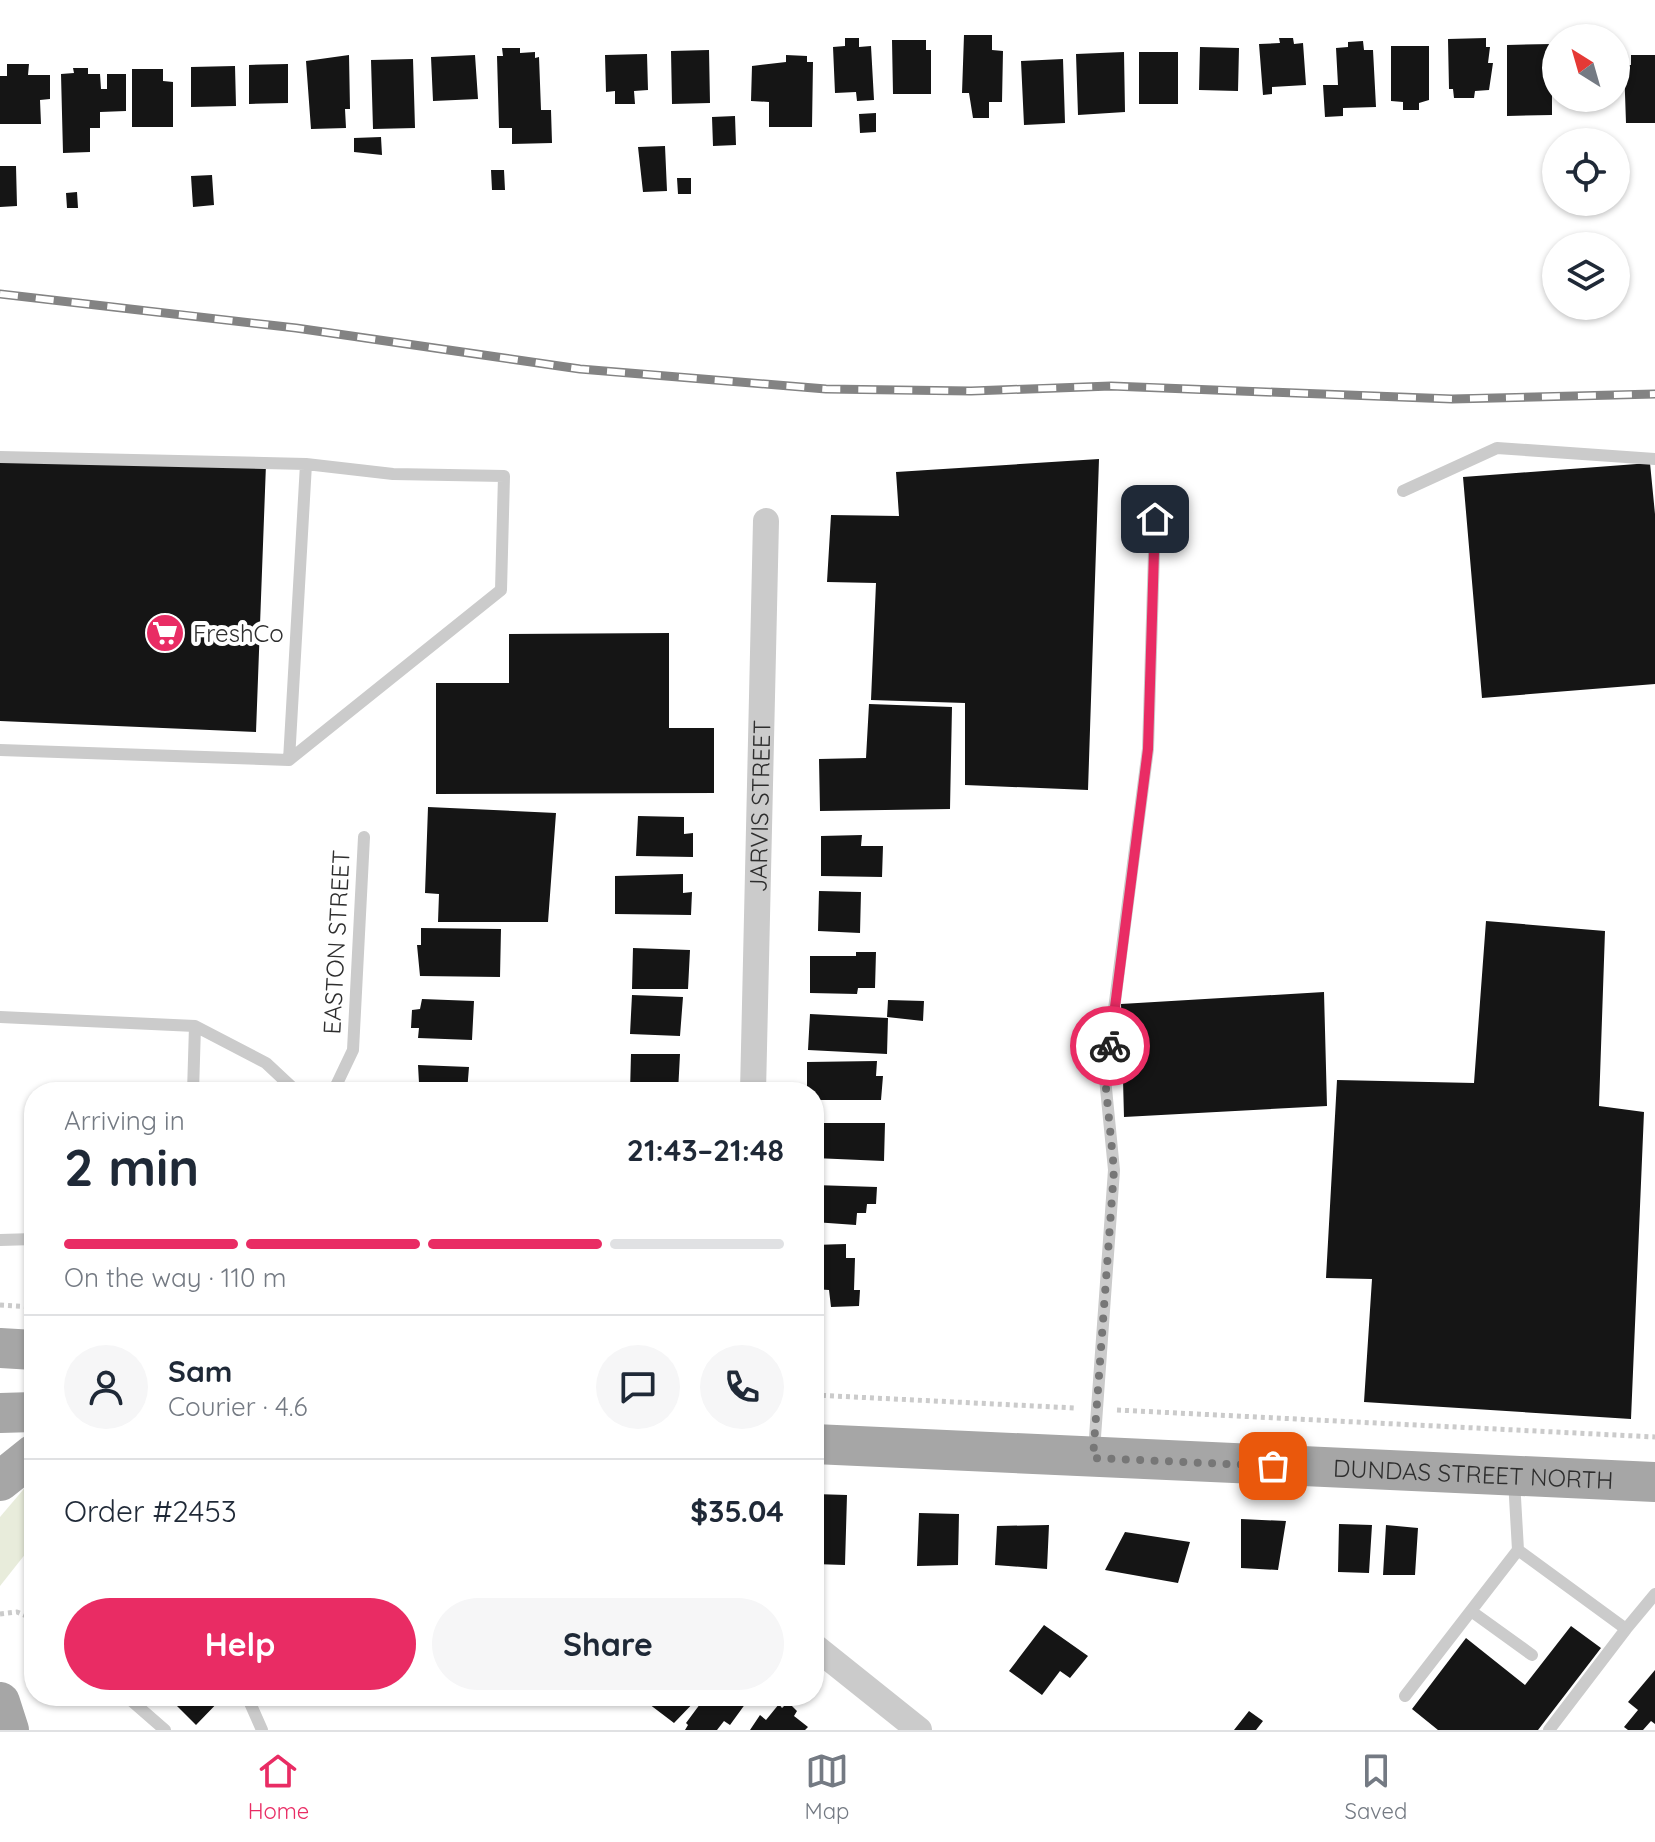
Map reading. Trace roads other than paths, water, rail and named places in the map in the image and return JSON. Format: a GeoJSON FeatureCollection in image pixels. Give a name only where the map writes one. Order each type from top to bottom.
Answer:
{"type":"FeatureCollection","features":[{"type":"Feature","properties":{"kind":"main road"},"geometry":{"type":"LineString","coordinates":[[0,1348],[24,1349]]}},
{"type":"Feature","properties":{"kind":"main road"},"geometry":{"type":"LineString","coordinates":[[0,1413],[24,1412]]}},
{"type":"Feature","properties":{"kind":"main road","name":"DUNDAS STREET NORTH"},"geometry":{"type":"LineString","coordinates":[[824,1445],[1655,1482]]}},
{"type":"Feature","properties":{"kind":"main road"},"geometry":{"type":"LineString","coordinates":[[0,1481],[24,1462]]}},
{"type":"Feature","properties":{"kind":"main road"},"geometry":{"type":"LineString","coordinates":[[0,1702],[9,1730]]}},
{"type":"Feature","properties":{"kind":"street","name":"JARVIS STREET"},"geometry":{"type":"LineString","coordinates":[[753,1082],[766,521]]}},
{"type":"Feature","properties":{"kind":"street"},"geometry":{"type":"LineString","coordinates":[[824,1654],[919,1730]]}},
{"type":"Feature","properties":{"kind":"lane"},"geometry":{"type":"LineString","coordinates":[[1403,491],[1497,448],[1655,459]]}},
{"type":"Feature","properties":{"kind":"lane"},"geometry":{"type":"LineString","coordinates":[[0,457],[306,464],[393,474],[504,476],[501,590],[289,760],[0,750]]}},
{"type":"Feature","properties":{"kind":"lane"},"geometry":{"type":"LineString","coordinates":[[289,760],[306,464]]}},
{"type":"Feature","properties":{"kind":"lane"},"geometry":{"type":"LineString","coordinates":[[1093,1458],[1114,1170],[1105,1078],[1148,749],[1155,519]]}},
{"type":"Feature","properties":{"kind":"lane","name":"EASTON STREET"},"geometry":{"type":"LineString","coordinates":[[338,1082],[353,1050],[364,837]]}},
{"type":"Feature","properties":{"kind":"lane"},"geometry":{"type":"LineString","coordinates":[[0,1017],[195,1026],[266,1063],[286,1082]]}},
{"type":"Feature","properties":{"kind":"lane"},"geometry":{"type":"LineString","coordinates":[[193,1082],[195,1026]]}},
{"type":"Feature","properties":{"kind":"lane"},"geometry":{"type":"LineString","coordinates":[[0,1240],[24,1239]]}},
{"type":"Feature","properties":{"kind":"lane"},"geometry":{"type":"LineString","coordinates":[[1405,1696],[1518,1550],[1514,1477]]}},
{"type":"Feature","properties":{"kind":"lane"},"geometry":{"type":"LineString","coordinates":[[1518,1550],[1626,1629]]}},
{"type":"Feature","properties":{"kind":"lane"},"geometry":{"type":"LineString","coordinates":[[1549,1730],[1655,1594]]}},
{"type":"Feature","properties":{"kind":"lane"},"geometry":{"type":"LineString","coordinates":[[1471,1611],[1532,1655]]}},
{"type":"Feature","properties":{"kind":"lane"},"geometry":{"type":"LineString","coordinates":[[137,1706],[165,1730]]}},
{"type":"Feature","properties":{"kind":"lane"},"geometry":{"type":"LineString","coordinates":[[251,1706],[262,1730]]}},
{"type":"Feature","properties":{"kind":"railway"},"geometry":{"type":"LineString","coordinates":[[0,294],[296,328],[580,369],[826,389],[971,391],[1111,386],[1452,399],[1655,394]]}},
{"type":"Feature","properties":{"kind":"place","name":"FreshCo"},"geometry":{"type":"Point","coordinates":[165,633]}}]}
